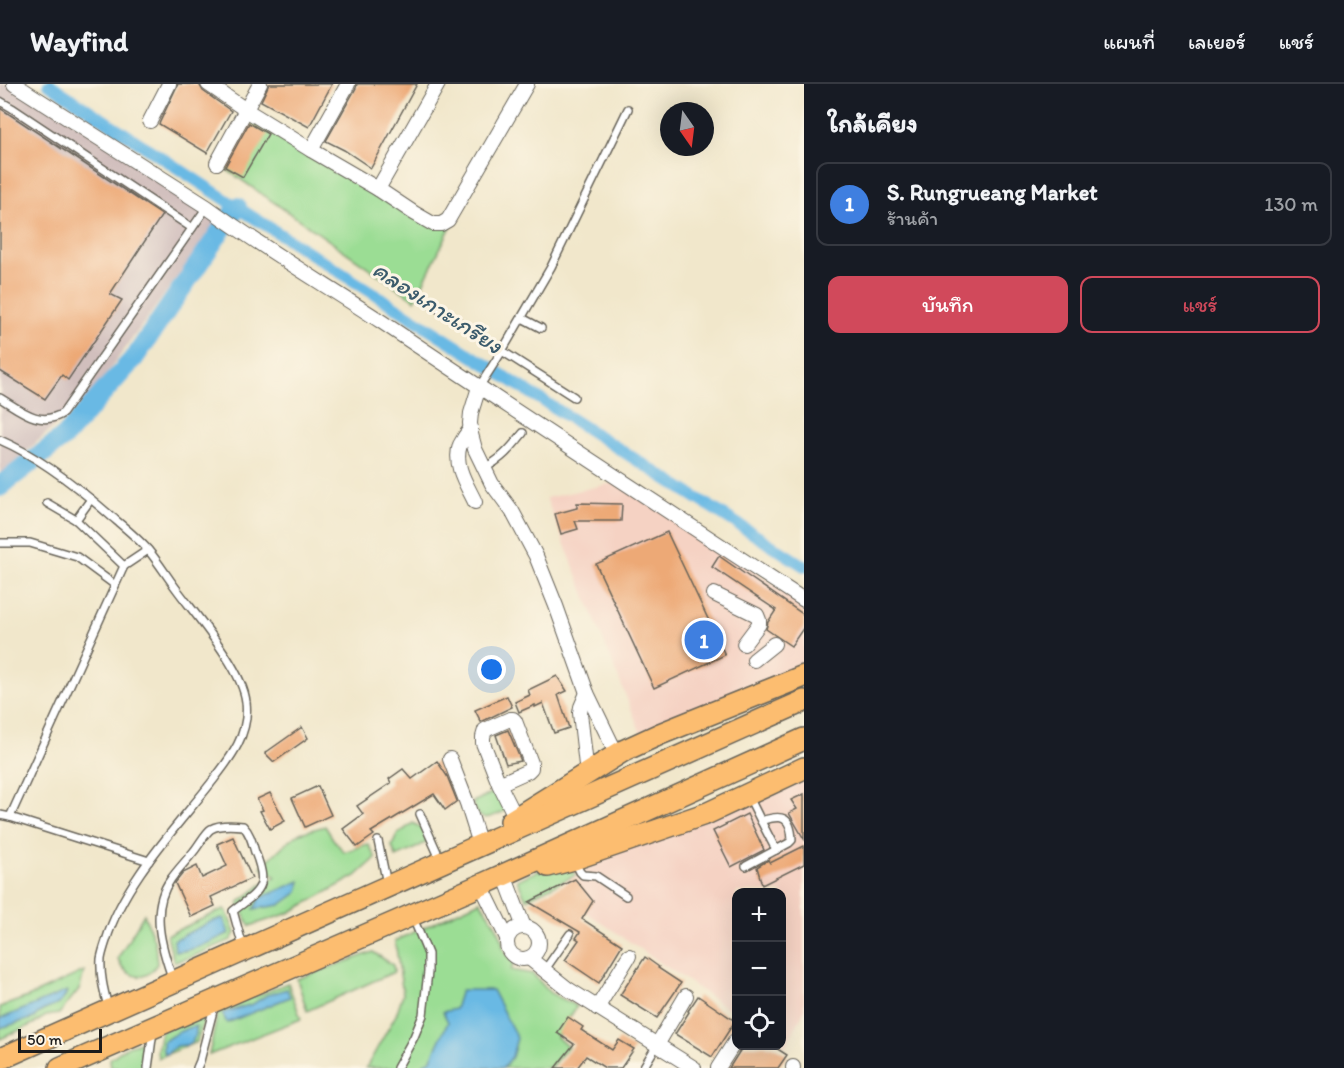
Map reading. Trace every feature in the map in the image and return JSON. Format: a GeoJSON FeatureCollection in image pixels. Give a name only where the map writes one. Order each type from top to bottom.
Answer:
{"type":"FeatureCollection","features":[{"type":"Feature","properties":{"kind":"main road"},"geometry":{"type":"LineString","coordinates":[[451,859],[617,755],[644,741],[804,676]]}},
{"type":"Feature","properties":{"kind":"main road"},"geometry":{"type":"LineString","coordinates":[[0,1059],[804,701]]}},
{"type":"Feature","properties":{"kind":"main road"},"geometry":{"type":"LineString","coordinates":[[60,1068],[214,1007],[412,915],[804,740]]}},
{"type":"Feature","properties":{"kind":"main road"},"geometry":{"type":"LineString","coordinates":[[644,741],[659,765]]}},
{"type":"Feature","properties":{"kind":"main road"},"geometry":{"type":"LineString","coordinates":[[509,873],[534,870],[574,859],[708,813],[804,768]]}},
{"type":"Feature","properties":{"kind":"main road"},"geometry":{"type":"LineString","coordinates":[[697,787],[708,813]]}},
{"type":"Feature","properties":{"kind":"street"},"geometry":{"type":"LineString","coordinates":[[14,84],[335,291],[482,382],[804,600]]}},
{"type":"Feature","properties":{"kind":"street"},"geometry":{"type":"LineString","coordinates":[[150,121],[169,84]]}},
{"type":"Feature","properties":{"kind":"street"},"geometry":{"type":"LineString","coordinates":[[208,84],[246,110],[433,224],[441,224],[448,220],[527,84]]}},
{"type":"Feature","properties":{"kind":"street"},"geometry":{"type":"LineString","coordinates":[[218,163],[260,84]]}},
{"type":"Feature","properties":{"kind":"street"},"geometry":{"type":"LineString","coordinates":[[311,150],[348,84]]}},
{"type":"Feature","properties":{"kind":"street"},"geometry":{"type":"LineString","coordinates":[[378,189],[438,84]]}},
{"type":"Feature","properties":{"kind":"street"},"geometry":{"type":"LineString","coordinates":[[482,382],[471,413],[471,434],[475,449],[492,484],[512,510],[536,556],[587,693],[617,755]]}},
{"type":"Feature","properties":{"kind":"street"},"geometry":{"type":"LineString","coordinates":[[471,428],[458,454],[460,469],[475,502]]}},
{"type":"Feature","properties":{"kind":"street"},"geometry":{"type":"LineString","coordinates":[[714,594],[758,615],[759,624],[744,645]]}},
{"type":"Feature","properties":{"kind":"street"},"geometry":{"type":"LineString","coordinates":[[754,660],[774,644]]}},
{"type":"Feature","properties":{"kind":"street"},"geometry":{"type":"LineString","coordinates":[[587,693],[580,713],[587,774]]}},
{"type":"Feature","properties":{"kind":"street"},"geometry":{"type":"LineString","coordinates":[[499,784],[531,768],[513,719],[485,730],[483,743],[499,784],[516,818]]}},
{"type":"Feature","properties":{"kind":"street"},"geometry":{"type":"LineString","coordinates":[[450,759],[479,841]]}},
{"type":"Feature","properties":{"kind":"street"},"geometry":{"type":"LineString","coordinates":[[509,873],[524,927]]}},
{"type":"Feature","properties":{"kind":"street"},"geometry":{"type":"LineString","coordinates":[[481,885],[507,938],[507,947],[511,955],[520,959],[529,958],[538,949],[539,941],[536,933],[524,927],[516,928],[507,938]]}},
{"type":"Feature","properties":{"kind":"street"},"geometry":{"type":"LineString","coordinates":[[597,1008],[629,956]]}},
{"type":"Feature","properties":{"kind":"street"},"geometry":{"type":"LineString","coordinates":[[529,958],[568,989],[694,1068]]}},
{"type":"Feature","properties":{"kind":"street"},"geometry":{"type":"LineString","coordinates":[[657,1045],[686,996]]}},
{"type":"Feature","properties":{"kind":"street"},"geometry":{"type":"LineString","coordinates":[[718,1068],[732,1046]]}},
{"type":"Feature","properties":{"kind":"lane"},"geometry":{"type":"LineString","coordinates":[[0,102],[192,228]]}},
{"type":"Feature","properties":{"kind":"lane"},"geometry":{"type":"LineString","coordinates":[[482,382],[551,267],[628,109]]}},
{"type":"Feature","properties":{"kind":"lane"},"geometry":{"type":"LineString","coordinates":[[0,398],[29,416],[42,420],[57,417],[63,413],[207,207]]}},
{"type":"Feature","properties":{"kind":"lane"},"geometry":{"type":"LineString","coordinates":[[425,300],[574,397]]}},
{"type":"Feature","properties":{"kind":"lane"},"geometry":{"type":"LineString","coordinates":[[522,318],[541,328]]}},
{"type":"Feature","properties":{"kind":"lane"},"geometry":{"type":"LineString","coordinates":[[484,468],[497,462],[523,433]]}},
{"type":"Feature","properties":{"kind":"lane"},"geometry":{"type":"LineString","coordinates":[[0,440],[16,447],[52,470],[91,500],[148,550],[227,658],[239,680],[246,702],[245,722],[240,740],[229,760],[149,861],[111,923],[101,956],[100,980],[109,1010]]}},
{"type":"Feature","properties":{"kind":"lane"},"geometry":{"type":"LineString","coordinates":[[76,520],[91,500]]}},
{"type":"Feature","properties":{"kind":"lane"},"geometry":{"type":"LineString","coordinates":[[47,503],[76,520],[124,566]]}},
{"type":"Feature","properties":{"kind":"lane"},"geometry":{"type":"LineString","coordinates":[[0,543],[30,543],[77,557],[115,585]]}},
{"type":"Feature","properties":{"kind":"lane"},"geometry":{"type":"LineString","coordinates":[[10,817],[124,566],[148,550]]}},
{"type":"Feature","properties":{"kind":"lane"},"geometry":{"type":"LineString","coordinates":[[748,795],[776,850]]}},
{"type":"Feature","properties":{"kind":"lane"},"geometry":{"type":"LineString","coordinates":[[420,814],[451,859]]}},
{"type":"Feature","properties":{"kind":"lane"},"geometry":{"type":"LineString","coordinates":[[0,815],[149,861]]}},
{"type":"Feature","properties":{"kind":"lane"},"geometry":{"type":"LineString","coordinates":[[746,866],[792,840],[790,827],[785,819],[774,816],[761,821]]}},
{"type":"Feature","properties":{"kind":"lane"},"geometry":{"type":"LineString","coordinates":[[173,981],[160,937],[158,920],[161,899],[169,880],[211,829],[231,824],[243,826],[249,832],[261,867],[261,886],[254,896],[233,911],[244,949]]}},
{"type":"Feature","properties":{"kind":"lane"},"geometry":{"type":"LineString","coordinates":[[378,841],[387,886]]}},
{"type":"Feature","properties":{"kind":"lane"},"geometry":{"type":"LineString","coordinates":[[574,859],[583,875],[596,876],[626,896]]}},
{"type":"Feature","properties":{"kind":"lane"},"geometry":{"type":"LineString","coordinates":[[397,1068],[423,1015],[428,972],[428,954],[412,915]]}},
{"type":"Feature","properties":{"kind":"lane"},"geometry":{"type":"LineString","coordinates":[[544,971],[570,934]]}},
{"type":"Feature","properties":{"kind":"lane"},"geometry":{"type":"LineString","coordinates":[[197,1068],[214,1007]]}},
{"type":"Feature","properties":{"kind":"lane"},"geometry":{"type":"LineString","coordinates":[[148,1068],[153,1033]]}},
{"type":"Feature","properties":{"kind":"lane"},"geometry":{"type":"LineString","coordinates":[[643,1068],[657,1045]]}},
{"type":"Feature","properties":{"kind":"shaded area"},"geometry":{"type":"Polygon","coordinates":[[[0,84],[15,84],[221,217],[94,391],[0,475],[0,84]]]}},
{"type":"Feature","properties":{"kind":"shaded area"},"geometry":{"type":"Polygon","coordinates":[[[622,481],[804,604],[804,676],[644,741],[546,498],[622,481]]]}},
{"type":"Feature","properties":{"kind":"shaded area"},"geometry":{"type":"Polygon","coordinates":[[[804,769],[804,1011],[786,1045],[786,888],[732,888],[732,1011],[555,891],[576,875],[567,861],[804,769]]]}},
{"type":"Feature","properties":{"kind":"green space"},"geometry":{"type":"Polygon","coordinates":[[[246,110],[414,213],[452,224],[415,300],[217,163],[246,110]]]}},
{"type":"Feature","properties":{"kind":"green space"},"geometry":{"type":"Polygon","coordinates":[[[500,789],[506,810],[485,818],[479,816],[473,802],[500,789]]]}},
{"type":"Feature","properties":{"kind":"green space"},"geometry":{"type":"Polygon","coordinates":[[[413,823],[425,830],[427,842],[396,857],[392,846],[397,835],[413,823]]]}},
{"type":"Feature","properties":{"kind":"green space"},"geometry":{"type":"Polygon","coordinates":[[[325,826],[344,852],[368,844],[376,858],[356,876],[289,913],[250,926],[238,903],[261,885],[276,877],[261,867],[300,833],[325,826]]]}},
{"type":"Feature","properties":{"kind":"green space"},"geometry":{"type":"Polygon","coordinates":[[[569,865],[576,875],[526,899],[517,880],[542,870],[569,865]]]}},
{"type":"Feature","properties":{"kind":"green space"},"geometry":{"type":"Polygon","coordinates":[[[480,901],[501,936],[505,952],[515,960],[511,970],[533,974],[550,993],[577,1006],[557,1037],[568,1047],[550,1068],[366,1068],[396,1015],[403,994],[395,941],[480,901]]]}},
{"type":"Feature","properties":{"kind":"green space"},"geometry":{"type":"Polygon","coordinates":[[[224,909],[235,933],[231,940],[174,962],[167,935],[224,909]]]}},
{"type":"Feature","properties":{"kind":"green space"},"geometry":{"type":"Polygon","coordinates":[[[144,914],[155,943],[157,964],[148,974],[137,976],[125,970],[118,958],[144,914]]]}},
{"type":"Feature","properties":{"kind":"green space"},"geometry":{"type":"Polygon","coordinates":[[[373,952],[393,965],[394,972],[307,1011],[297,979],[373,952]]]}},
{"type":"Feature","properties":{"kind":"green space"},"geometry":{"type":"Polygon","coordinates":[[[84,971],[80,988],[59,1014],[46,1016],[0,1039],[0,1007],[28,997],[84,971]]]}},
{"type":"Feature","properties":{"kind":"green space"},"geometry":{"type":"Polygon","coordinates":[[[288,983],[301,1019],[209,1055],[218,1011],[288,983]]]}},
{"type":"Feature","properties":{"kind":"green space"},"geometry":{"type":"Polygon","coordinates":[[[206,1014],[197,1042],[158,1058],[157,1050],[161,1031],[206,1014]]]}},
{"type":"Feature","properties":{"kind":"green space"},"geometry":{"type":"Polygon","coordinates":[[[141,1042],[147,1051],[144,1068],[111,1068],[110,1059],[128,1046],[141,1042]]]}},
{"type":"Feature","properties":{"kind":"water"},"geometry":{"type":"Polygon","coordinates":[[[300,881],[298,892],[280,905],[254,909],[260,898],[300,881]]]}},
{"type":"Feature","properties":{"kind":"water"},"geometry":{"type":"Polygon","coordinates":[[[223,918],[229,933],[195,948],[175,951],[174,940],[223,918]]]}},
{"type":"Feature","properties":{"kind":"water"},"geometry":{"type":"Polygon","coordinates":[[[287,989],[290,997],[227,1023],[222,1013],[253,1004],[267,995],[287,989]]]}},
{"type":"Feature","properties":{"kind":"water"},"geometry":{"type":"Polygon","coordinates":[[[461,990],[492,990],[517,1038],[512,1057],[503,1068],[423,1068],[424,1063],[430,1061],[448,1022],[443,1012],[455,1009],[461,990]]]}},
{"type":"Feature","properties":{"kind":"water"},"geometry":{"type":"Polygon","coordinates":[[[67,991],[61,1002],[42,1011],[34,1018],[0,1028],[0,1019],[67,991]]]}},
{"type":"Feature","properties":{"kind":"water"},"geometry":{"type":"Polygon","coordinates":[[[196,1026],[196,1034],[192,1042],[176,1046],[165,1055],[163,1042],[178,1032],[196,1026]]]}},
{"type":"Feature","properties":{"kind":"building"},"geometry":{"type":"Polygon","coordinates":[[[178,84],[199,84],[203,91],[231,111],[207,153],[159,124],[178,84]]]}},
{"type":"Feature","properties":{"kind":"building"},"geometry":{"type":"Polygon","coordinates":[[[269,84],[332,84],[309,127],[261,101],[269,84]]]}},
{"type":"Feature","properties":{"kind":"building"},"geometry":{"type":"Polygon","coordinates":[[[357,84],[417,84],[371,168],[326,141],[357,84]]]}},
{"type":"Feature","properties":{"kind":"building"},"geometry":{"type":"Polygon","coordinates":[[[0,108],[162,215],[110,294],[122,300],[68,380],[62,375],[45,399],[0,371],[0,108]]]}},
{"type":"Feature","properties":{"kind":"building"},"geometry":{"type":"Polygon","coordinates":[[[249,123],[268,134],[243,177],[225,167],[249,123]]]}},
{"type":"Feature","properties":{"kind":"building"},"geometry":{"type":"Polygon","coordinates":[[[577,503],[622,504],[621,521],[575,521],[578,529],[561,534],[555,514],[577,508],[577,503]]]}},
{"type":"Feature","properties":{"kind":"building"},"geometry":{"type":"Polygon","coordinates":[[[667,532],[725,655],[654,688],[596,564],[667,532]]]}},
{"type":"Feature","properties":{"kind":"building"},"geometry":{"type":"Polygon","coordinates":[[[719,556],[804,615],[804,627],[791,646],[766,629],[776,610],[712,567],[719,556]]]}},
{"type":"Feature","properties":{"kind":"building"},"geometry":{"type":"Polygon","coordinates":[[[557,676],[567,691],[558,695],[569,728],[554,733],[543,703],[519,712],[515,702],[530,695],[528,690],[557,676]]]}},
{"type":"Feature","properties":{"kind":"building"},"geometry":{"type":"Polygon","coordinates":[[[507,696],[512,707],[481,722],[475,710],[507,696]]]}},
{"type":"Feature","properties":{"kind":"building"},"geometry":{"type":"Polygon","coordinates":[[[302,727],[308,738],[274,762],[265,753],[302,727]]]}},
{"type":"Feature","properties":{"kind":"building"},"geometry":{"type":"Polygon","coordinates":[[[508,730],[521,761],[506,764],[496,735],[508,730]]]}},
{"type":"Feature","properties":{"kind":"building"},"geometry":{"type":"Polygon","coordinates":[[[437,761],[447,776],[457,801],[445,810],[434,794],[371,832],[374,835],[357,847],[343,829],[363,814],[357,806],[391,783],[389,779],[403,769],[412,779],[437,761]]]}},
{"type":"Feature","properties":{"kind":"building"},"geometry":{"type":"Polygon","coordinates":[[[318,786],[331,815],[305,827],[292,798],[318,786]]]}},
{"type":"Feature","properties":{"kind":"building"},"geometry":{"type":"Polygon","coordinates":[[[270,793],[285,821],[270,829],[260,811],[263,810],[257,799],[270,793]]]}},
{"type":"Feature","properties":{"kind":"building"},"geometry":{"type":"Polygon","coordinates":[[[804,794],[804,839],[789,813],[797,809],[791,800],[804,794]]]}},
{"type":"Feature","properties":{"kind":"building"},"geometry":{"type":"Polygon","coordinates":[[[747,814],[764,850],[731,867],[713,831],[747,814]]]}},
{"type":"Feature","properties":{"kind":"building"},"geometry":{"type":"Polygon","coordinates":[[[233,837],[252,878],[211,897],[215,906],[191,917],[175,883],[183,873],[197,866],[202,878],[227,866],[217,844],[233,837]]]}},
{"type":"Feature","properties":{"kind":"building"},"geometry":{"type":"Polygon","coordinates":[[[804,846],[804,864],[762,885],[757,867],[768,860],[770,863],[804,846]]]}},
{"type":"Feature","properties":{"kind":"building"},"geometry":{"type":"Polygon","coordinates":[[[575,879],[593,901],[582,919],[622,945],[599,983],[565,960],[579,940],[576,938],[580,932],[529,902],[575,879]]]}},
{"type":"Feature","properties":{"kind":"building"},"geometry":{"type":"Polygon","coordinates":[[[645,957],[681,983],[657,1018],[620,995],[645,957]]]}},
{"type":"Feature","properties":{"kind":"building"},"geometry":{"type":"Polygon","coordinates":[[[698,996],[732,1019],[732,1026],[712,1057],[675,1034],[698,996]]]}},
{"type":"Feature","properties":{"kind":"building"},"geometry":{"type":"Polygon","coordinates":[[[568,1017],[583,1027],[581,1030],[612,1050],[619,1040],[634,1049],[621,1068],[605,1068],[586,1056],[577,1068],[555,1068],[574,1044],[557,1033],[568,1017]]]}},
{"type":"Feature","properties":{"kind":"building"},"geometry":{"type":"Polygon","coordinates":[[[740,1050],[779,1050],[787,1055],[778,1068],[729,1068],[740,1050]]]}},
{"type":"Feature","properties":{"kind":"waterway","name":"คลองเกาะเกรียง"},"geometry":{"type":"LineString","coordinates":[[49,84],[237,207],[804,566]]}},
{"type":"Feature","properties":{"kind":"waterway"},"geometry":{"type":"LineString","coordinates":[[0,487],[65,436],[135,357],[237,207]]}},
{"type":"Feature","properties":{"kind":"place","name":"S. Rungrueang Market"},"geometry":{"type":"Point","coordinates":[704,640]}}]}
